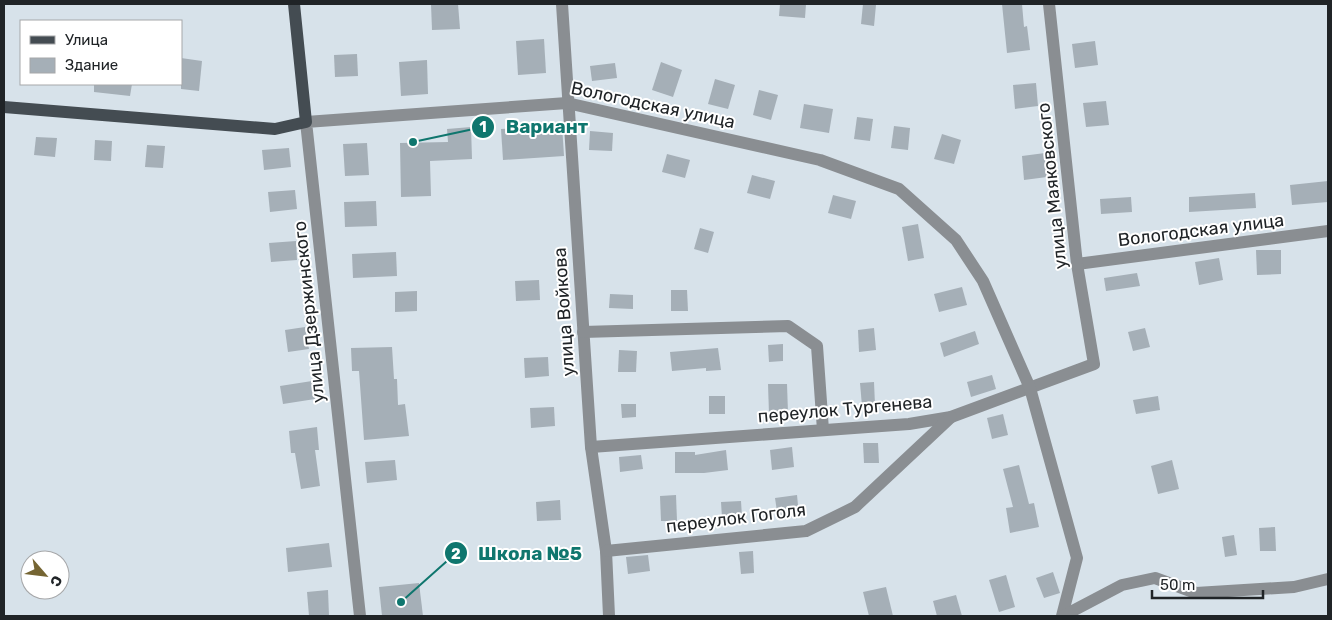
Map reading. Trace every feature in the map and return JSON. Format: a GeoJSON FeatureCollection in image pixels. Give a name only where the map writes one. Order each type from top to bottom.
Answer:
{"type":"FeatureCollection","features":[{"type":"Feature","properties":{"kind":"main road","name":"улица Дзержинского"},"geometry":{"type":"LineString","coordinates":[[294,4],[306,122]]}},
{"type":"Feature","properties":{"kind":"main road","name":"Вологодская улица"},"geometry":{"type":"LineString","coordinates":[[4,106],[275,129],[306,122]]}},
{"type":"Feature","properties":{"kind":"street","name":"улица Войкова"},"geometry":{"type":"LineString","coordinates":[[562,4],[591,447],[606,551],[609,616]]}},
{"type":"Feature","properties":{"kind":"street","name":"улица Маяковского"},"geometry":{"type":"LineString","coordinates":[[1049,4],[1077,264],[1094,364]]}},
{"type":"Feature","properties":{"kind":"street","name":"Вологодская улица"},"geometry":{"type":"LineString","coordinates":[[306,122],[567,103],[820,160],[899,189],[956,240],[983,281],[1030,388]]}},
{"type":"Feature","properties":{"kind":"street","name":"улица Дзержинского"},"geometry":{"type":"LineString","coordinates":[[306,122],[360,616]]}},
{"type":"Feature","properties":{"kind":"street","name":"Вологодская улица"},"geometry":{"type":"LineString","coordinates":[[1077,264],[1328,231]]}},
{"type":"Feature","properties":{"kind":"street"},"geometry":{"type":"LineString","coordinates":[[583,332],[788,326],[817,346],[823,430]]}},
{"type":"Feature","properties":{"kind":"street","name":"переулок Тургенева"},"geometry":{"type":"LineString","coordinates":[[591,447],[909,424],[951,417],[1094,364]]}},
{"type":"Feature","properties":{"kind":"street"},"geometry":{"type":"LineString","coordinates":[[1030,388],[1078,558],[1062,616]]}},
{"type":"Feature","properties":{"kind":"street","name":"переулок Гоголя"},"geometry":{"type":"LineString","coordinates":[[606,551],[806,531],[855,507],[951,417]]}},
{"type":"Feature","properties":{"kind":"street"},"geometry":{"type":"LineString","coordinates":[[1062,616],[1122,585],[1155,578],[1196,593],[1294,587],[1328,579]]}},
{"type":"Feature","properties":{"kind":"building"},"geometry":{"type":"Polygon","coordinates":[[[431,4],[458,4],[460,29],[432,30],[431,4]]]}},
{"type":"Feature","properties":{"kind":"building"},"geometry":{"type":"Polygon","coordinates":[[[780,4],[806,4],[805,18],[779,16],[780,4]]]}},
{"type":"Feature","properties":{"kind":"building"},"geometry":{"type":"Polygon","coordinates":[[[863,4],[876,5],[874,26],[861,24],[863,4]]]}},
{"type":"Feature","properties":{"kind":"building"},"geometry":{"type":"Polygon","coordinates":[[[1002,4],[1022,4],[1024,27],[1027,26],[1030,50],[1007,53],[1002,4]]]}},
{"type":"Feature","properties":{"kind":"building"},"geometry":{"type":"Polygon","coordinates":[[[544,39],[546,73],[518,75],[516,41],[544,39]]]}},
{"type":"Feature","properties":{"kind":"building"},"geometry":{"type":"Polygon","coordinates":[[[1095,41],[1098,65],[1075,68],[1072,44],[1095,41]]]}},
{"type":"Feature","properties":{"kind":"building"},"geometry":{"type":"Polygon","coordinates":[[[357,54],[358,76],[335,77],[334,55],[357,54]]]}},
{"type":"Feature","properties":{"kind":"building"},"geometry":{"type":"Polygon","coordinates":[[[182,58],[202,61],[199,91],[181,89],[182,58]]]}},
{"type":"Feature","properties":{"kind":"building"},"geometry":{"type":"Polygon","coordinates":[[[427,60],[428,94],[401,96],[399,62],[427,60]]]}},
{"type":"Feature","properties":{"kind":"building"},"geometry":{"type":"Polygon","coordinates":[[[661,62],[682,70],[673,97],[652,90],[661,62]]]}},
{"type":"Feature","properties":{"kind":"building"},"geometry":{"type":"Polygon","coordinates":[[[615,63],[617,78],[592,81],[590,66],[615,63]]]}},
{"type":"Feature","properties":{"kind":"building"},"geometry":{"type":"Polygon","coordinates":[[[715,79],[735,85],[728,109],[708,104],[715,79]]]}},
{"type":"Feature","properties":{"kind":"building"},"geometry":{"type":"Polygon","coordinates":[[[1036,83],[1038,106],[1015,109],[1013,85],[1036,83]]]}},
{"type":"Feature","properties":{"kind":"building"},"geometry":{"type":"Polygon","coordinates":[[[94,85],[132,85],[130,96],[94,92],[94,85]]]}},
{"type":"Feature","properties":{"kind":"building"},"geometry":{"type":"Polygon","coordinates":[[[759,90],[778,95],[771,120],[753,115],[759,90]]]}},
{"type":"Feature","properties":{"kind":"building"},"geometry":{"type":"Polygon","coordinates":[[[1106,101],[1109,125],[1086,127],[1083,103],[1106,101]]]}},
{"type":"Feature","properties":{"kind":"building"},"geometry":{"type":"Polygon","coordinates":[[[804,104],[833,109],[829,133],[800,128],[804,104]]]}},
{"type":"Feature","properties":{"kind":"building"},"geometry":{"type":"Polygon","coordinates":[[[857,117],[873,119],[870,141],[854,139],[857,117]]]}},
{"type":"Feature","properties":{"kind":"building"},"geometry":{"type":"Polygon","coordinates":[[[562,125],[564,156],[503,160],[501,129],[562,125]]]}},
{"type":"Feature","properties":{"kind":"building"},"geometry":{"type":"Polygon","coordinates":[[[894,126],[910,128],[908,150],[891,148],[894,126]]]}},
{"type":"Feature","properties":{"kind":"building"},"geometry":{"type":"Polygon","coordinates":[[[471,127],[472,159],[430,161],[431,196],[401,197],[400,143],[448,142],[447,129],[471,127]]]}},
{"type":"Feature","properties":{"kind":"building"},"geometry":{"type":"Polygon","coordinates":[[[590,131],[613,133],[612,151],[589,150],[590,131]]]}},
{"type":"Feature","properties":{"kind":"building"},"geometry":{"type":"Polygon","coordinates":[[[942,134],[961,140],[954,164],[934,159],[942,134]]]}},
{"type":"Feature","properties":{"kind":"building"},"geometry":{"type":"Polygon","coordinates":[[[36,137],[57,138],[55,157],[34,155],[36,137]]]}},
{"type":"Feature","properties":{"kind":"building"},"geometry":{"type":"Polygon","coordinates":[[[95,140],[112,141],[111,161],[94,160],[95,140]]]}},
{"type":"Feature","properties":{"kind":"building"},"geometry":{"type":"Polygon","coordinates":[[[367,143],[369,175],[345,176],[343,144],[367,143]]]}},
{"type":"Feature","properties":{"kind":"building"},"geometry":{"type":"Polygon","coordinates":[[[147,145],[165,146],[163,168],[145,167],[147,145]]]}},
{"type":"Feature","properties":{"kind":"building"},"geometry":{"type":"Polygon","coordinates":[[[289,148],[291,167],[264,170],[262,150],[289,148]]]}},
{"type":"Feature","properties":{"kind":"building"},"geometry":{"type":"Polygon","coordinates":[[[1045,153],[1047,177],[1024,180],[1022,156],[1045,153]]]}},
{"type":"Feature","properties":{"kind":"building"},"geometry":{"type":"Polygon","coordinates":[[[667,154],[690,160],[685,178],[662,172],[667,154]]]}},
{"type":"Feature","properties":{"kind":"building"},"geometry":{"type":"Polygon","coordinates":[[[752,175],[775,181],[770,199],[747,193],[752,175]]]}},
{"type":"Feature","properties":{"kind":"building"},"geometry":{"type":"Polygon","coordinates":[[[1328,181],[1328,202],[1292,205],[1290,185],[1328,181]]]}},
{"type":"Feature","properties":{"kind":"building"},"geometry":{"type":"Polygon","coordinates":[[[295,190],[297,209],[270,212],[268,192],[295,190]]]}},
{"type":"Feature","properties":{"kind":"building"},"geometry":{"type":"Polygon","coordinates":[[[1255,193],[1256,208],[1189,212],[1189,197],[1255,193]]]}},
{"type":"Feature","properties":{"kind":"building"},"geometry":{"type":"Polygon","coordinates":[[[833,195],[856,201],[851,219],[828,213],[833,195]]]}},
{"type":"Feature","properties":{"kind":"building"},"geometry":{"type":"Polygon","coordinates":[[[1131,197],[1132,212],[1101,214],[1100,199],[1131,197]]]}},
{"type":"Feature","properties":{"kind":"building"},"geometry":{"type":"Polygon","coordinates":[[[376,201],[377,226],[345,227],[344,202],[376,201]]]}},
{"type":"Feature","properties":{"kind":"building"},"geometry":{"type":"Polygon","coordinates":[[[918,224],[924,258],[908,261],[902,227],[918,224]]]}},
{"type":"Feature","properties":{"kind":"building"},"geometry":{"type":"Polygon","coordinates":[[[700,228],[714,232],[708,253],[694,249],[700,228]]]}},
{"type":"Feature","properties":{"kind":"building"},"geometry":{"type":"Polygon","coordinates":[[[296,241],[297,260],[271,262],[269,243],[296,241]]]}},
{"type":"Feature","properties":{"kind":"building"},"geometry":{"type":"Polygon","coordinates":[[[1256,250],[1281,250],[1281,274],[1257,275],[1256,250]]]}},
{"type":"Feature","properties":{"kind":"building"},"geometry":{"type":"Polygon","coordinates":[[[396,252],[397,276],[353,278],[352,254],[396,252]]]}},
{"type":"Feature","properties":{"kind":"building"},"geometry":{"type":"Polygon","coordinates":[[[1219,258],[1223,280],[1199,285],[1195,262],[1219,258]]]}},
{"type":"Feature","properties":{"kind":"building"},"geometry":{"type":"Polygon","coordinates":[[[1137,273],[1140,286],[1106,291],[1104,278],[1137,273]]]}},
{"type":"Feature","properties":{"kind":"building"},"geometry":{"type":"Polygon","coordinates":[[[539,280],[540,300],[516,301],[515,281],[539,280]]]}},
{"type":"Feature","properties":{"kind":"building"},"geometry":{"type":"Polygon","coordinates":[[[962,287],[967,305],[939,312],[934,294],[962,287]]]}},
{"type":"Feature","properties":{"kind":"building"},"geometry":{"type":"Polygon","coordinates":[[[671,290],[687,290],[688,311],[671,311],[671,290]]]}},
{"type":"Feature","properties":{"kind":"building"},"geometry":{"type":"Polygon","coordinates":[[[417,291],[417,311],[395,312],[395,292],[417,291]]]}},
{"type":"Feature","properties":{"kind":"building"},"geometry":{"type":"Polygon","coordinates":[[[610,294],[633,295],[633,309],[609,308],[610,294]]]}},
{"type":"Feature","properties":{"kind":"building"},"geometry":{"type":"Polygon","coordinates":[[[305,327],[309,349],[288,352],[285,330],[305,327]]]}},
{"type":"Feature","properties":{"kind":"building"},"geometry":{"type":"Polygon","coordinates":[[[874,328],[876,350],[859,352],[858,330],[874,328]]]}},
{"type":"Feature","properties":{"kind":"building"},"geometry":{"type":"Polygon","coordinates":[[[1145,328],[1150,347],[1133,351],[1128,332],[1145,328]]]}},
{"type":"Feature","properties":{"kind":"building"},"geometry":{"type":"Polygon","coordinates":[[[975,331],[979,344],[944,357],[940,343],[975,331]]]}},
{"type":"Feature","properties":{"kind":"building"},"geometry":{"type":"Polygon","coordinates":[[[783,344],[783,361],[769,362],[768,345],[783,344]]]}},
{"type":"Feature","properties":{"kind":"building"},"geometry":{"type":"Polygon","coordinates":[[[392,347],[394,379],[397,379],[398,405],[405,404],[409,436],[364,440],[359,371],[352,371],[351,348],[392,347]]]}},
{"type":"Feature","properties":{"kind":"building"},"geometry":{"type":"Polygon","coordinates":[[[718,348],[721,370],[706,371],[706,368],[672,371],[670,352],[718,348]]]}},
{"type":"Feature","properties":{"kind":"building"},"geometry":{"type":"Polygon","coordinates":[[[619,350],[637,351],[636,372],[618,372],[619,350]]]}},
{"type":"Feature","properties":{"kind":"building"},"geometry":{"type":"Polygon","coordinates":[[[548,357],[549,376],[525,378],[524,358],[548,357]]]}},
{"type":"Feature","properties":{"kind":"building"},"geometry":{"type":"Polygon","coordinates":[[[992,375],[996,389],[971,397],[967,382],[992,375]]]}},
{"type":"Feature","properties":{"kind":"building"},"geometry":{"type":"Polygon","coordinates":[[[312,381],[315,399],[283,404],[280,386],[312,381]]]}},
{"type":"Feature","properties":{"kind":"building"},"geometry":{"type":"Polygon","coordinates":[[[874,382],[875,405],[862,406],[860,383],[874,382]]]}},
{"type":"Feature","properties":{"kind":"building"},"geometry":{"type":"Polygon","coordinates":[[[768,384],[787,384],[788,413],[769,414],[768,384]]]}},
{"type":"Feature","properties":{"kind":"building"},"geometry":{"type":"Polygon","coordinates":[[[709,396],[725,396],[725,414],[709,414],[709,396]]]}},
{"type":"Feature","properties":{"kind":"building"},"geometry":{"type":"Polygon","coordinates":[[[1158,396],[1160,410],[1136,414],[1133,400],[1158,396]]]}},
{"type":"Feature","properties":{"kind":"building"},"geometry":{"type":"Polygon","coordinates":[[[621,404],[636,404],[636,417],[622,418],[621,404]]]}},
{"type":"Feature","properties":{"kind":"building"},"geometry":{"type":"Polygon","coordinates":[[[554,407],[555,426],[531,428],[530,408],[554,407]]]}},
{"type":"Feature","properties":{"kind":"building"},"geometry":{"type":"Polygon","coordinates":[[[1003,414],[1008,435],[992,439],[987,418],[1003,414]]]}},
{"type":"Feature","properties":{"kind":"building"},"geometry":{"type":"Polygon","coordinates":[[[317,427],[319,450],[315,450],[320,486],[301,489],[295,453],[291,453],[289,431],[317,427]]]}},
{"type":"Feature","properties":{"kind":"building"},"geometry":{"type":"Polygon","coordinates":[[[863,443],[878,443],[879,463],[864,463],[863,443]]]}},
{"type":"Feature","properties":{"kind":"building"},"geometry":{"type":"Polygon","coordinates":[[[792,447],[794,467],[772,470],[770,450],[792,447]]]}},
{"type":"Feature","properties":{"kind":"building"},"geometry":{"type":"Polygon","coordinates":[[[726,450],[728,470],[704,473],[675,473],[675,452],[695,452],[695,455],[726,450]]]}},
{"type":"Feature","properties":{"kind":"building"},"geometry":{"type":"Polygon","coordinates":[[[641,455],[643,469],[620,472],[619,457],[641,455]]]}},
{"type":"Feature","properties":{"kind":"building"},"geometry":{"type":"Polygon","coordinates":[[[395,460],[397,480],[367,483],[365,462],[395,460]]]}},
{"type":"Feature","properties":{"kind":"building"},"geometry":{"type":"Polygon","coordinates":[[[1172,460],[1179,489],[1158,494],[1151,466],[1172,460]]]}},
{"type":"Feature","properties":{"kind":"building"},"geometry":{"type":"Polygon","coordinates":[[[1019,465],[1029,504],[1034,503],[1039,527],[1010,533],[1006,508],[1013,507],[1003,469],[1019,465]]]}},
{"type":"Feature","properties":{"kind":"building"},"geometry":{"type":"Polygon","coordinates":[[[676,495],[677,521],[661,521],[660,496],[676,495]]]}},
{"type":"Feature","properties":{"kind":"building"},"geometry":{"type":"Polygon","coordinates":[[[797,495],[799,516],[778,518],[775,498],[797,495]]]}},
{"type":"Feature","properties":{"kind":"building"},"geometry":{"type":"Polygon","coordinates":[[[560,500],[561,520],[537,521],[536,502],[560,500]]]}},
{"type":"Feature","properties":{"kind":"building"},"geometry":{"type":"Polygon","coordinates":[[[741,501],[742,517],[722,518],[721,502],[741,501]]]}},
{"type":"Feature","properties":{"kind":"building"},"geometry":{"type":"Polygon","coordinates":[[[1275,527],[1276,551],[1260,551],[1259,528],[1275,527]]]}},
{"type":"Feature","properties":{"kind":"building"},"geometry":{"type":"Polygon","coordinates":[[[1234,535],[1237,555],[1225,557],[1222,537],[1234,535]]]}},
{"type":"Feature","properties":{"kind":"building"},"geometry":{"type":"Polygon","coordinates":[[[329,543],[332,567],[288,572],[286,548],[329,543]]]}},
{"type":"Feature","properties":{"kind":"building"},"geometry":{"type":"Polygon","coordinates":[[[753,551],[754,573],[741,574],[739,552],[753,551]]]}},
{"type":"Feature","properties":{"kind":"building"},"geometry":{"type":"Polygon","coordinates":[[[648,555],[650,571],[628,574],[626,557],[648,555]]]}},
{"type":"Feature","properties":{"kind":"building"},"geometry":{"type":"Polygon","coordinates":[[[1053,572],[1060,593],[1044,598],[1036,578],[1053,572]]]}},
{"type":"Feature","properties":{"kind":"building"},"geometry":{"type":"Polygon","coordinates":[[[1006,575],[1015,607],[999,612],[989,580],[1006,575]]]}},
{"type":"Feature","properties":{"kind":"building"},"geometry":{"type":"Polygon","coordinates":[[[419,583],[423,616],[382,616],[379,587],[419,583]]]}},
{"type":"Feature","properties":{"kind":"building"},"geometry":{"type":"Polygon","coordinates":[[[886,587],[893,616],[869,616],[863,592],[886,587]]]}},
{"type":"Feature","properties":{"kind":"building"},"geometry":{"type":"Polygon","coordinates":[[[328,590],[329,616],[309,616],[307,592],[328,590]]]}},
{"type":"Feature","properties":{"kind":"building"},"geometry":{"type":"Polygon","coordinates":[[[956,595],[962,616],[937,616],[933,601],[956,595]]]}},
{"type":"Feature","properties":{"kind":"place","name":"Вариант"},"geometry":{"type":"Point","coordinates":[413,142]}},
{"type":"Feature","properties":{"kind":"place","name":"Школа №5"},"geometry":{"type":"Point","coordinates":[401,602]}}]}
